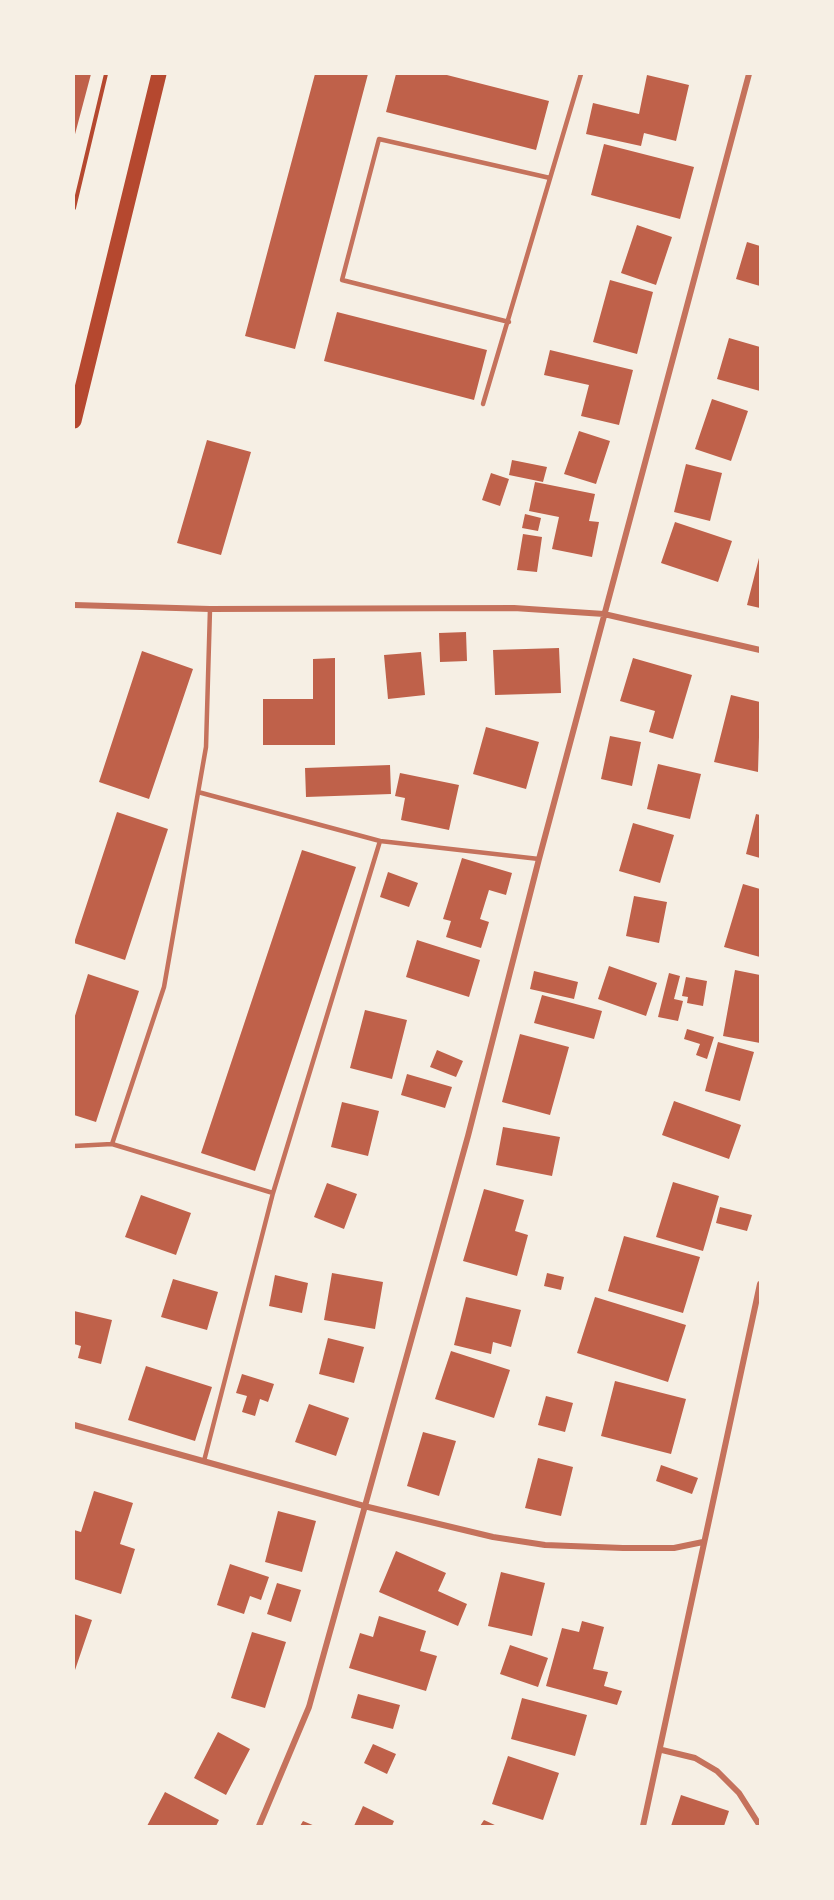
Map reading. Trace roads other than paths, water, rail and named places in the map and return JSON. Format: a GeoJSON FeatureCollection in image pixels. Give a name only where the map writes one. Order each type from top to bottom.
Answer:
{"type":"FeatureCollection","features":[{"type":"Feature","properties":{"kind":"main road"},"geometry":{"type":"LineString","coordinates":[[74,421],[159,74]]}},
{"type":"Feature","properties":{"kind":"street"},"geometry":{"type":"LineString","coordinates":[[260,1827],[309,1707],[468,1136],[604,614],[750,74]]}},
{"type":"Feature","properties":{"kind":"street"},"geometry":{"type":"LineString","coordinates":[[74,605],[210,609],[514,608],[604,614],[760,650]]}},
{"type":"Feature","properties":{"kind":"street"},"geometry":{"type":"LineString","coordinates":[[643,1827],[662,1750],[703,1542],[760,1284]]}},
{"type":"Feature","properties":{"kind":"street"},"geometry":{"type":"LineString","coordinates":[[74,1425],[364,1506],[493,1537],[545,1545],[674,1548],[703,1542]]}},
{"type":"Feature","properties":{"kind":"street"},"geometry":{"type":"LineString","coordinates":[[662,1750],[695,1758],[717,1771],[739,1793],[760,1826]]}},
{"type":"Feature","properties":{"kind":"lane"},"geometry":{"type":"LineString","coordinates":[[483,404],[581,74]]}},
{"type":"Feature","properties":{"kind":"lane"},"geometry":{"type":"LineString","coordinates":[[509,322],[342,280],[379,139],[550,178]]}},
{"type":"Feature","properties":{"kind":"lane"},"geometry":{"type":"LineString","coordinates":[[112,1144],[164,987],[206,747],[210,609]]}},
{"type":"Feature","properties":{"kind":"lane"},"geometry":{"type":"LineString","coordinates":[[198,792],[380,841],[539,859]]}},
{"type":"Feature","properties":{"kind":"lane"},"geometry":{"type":"LineString","coordinates":[[204,1461],[273,1192],[380,841]]}},
{"type":"Feature","properties":{"kind":"lane"},"geometry":{"type":"LineString","coordinates":[[74,1146],[112,1144],[273,1192]]}}]}
